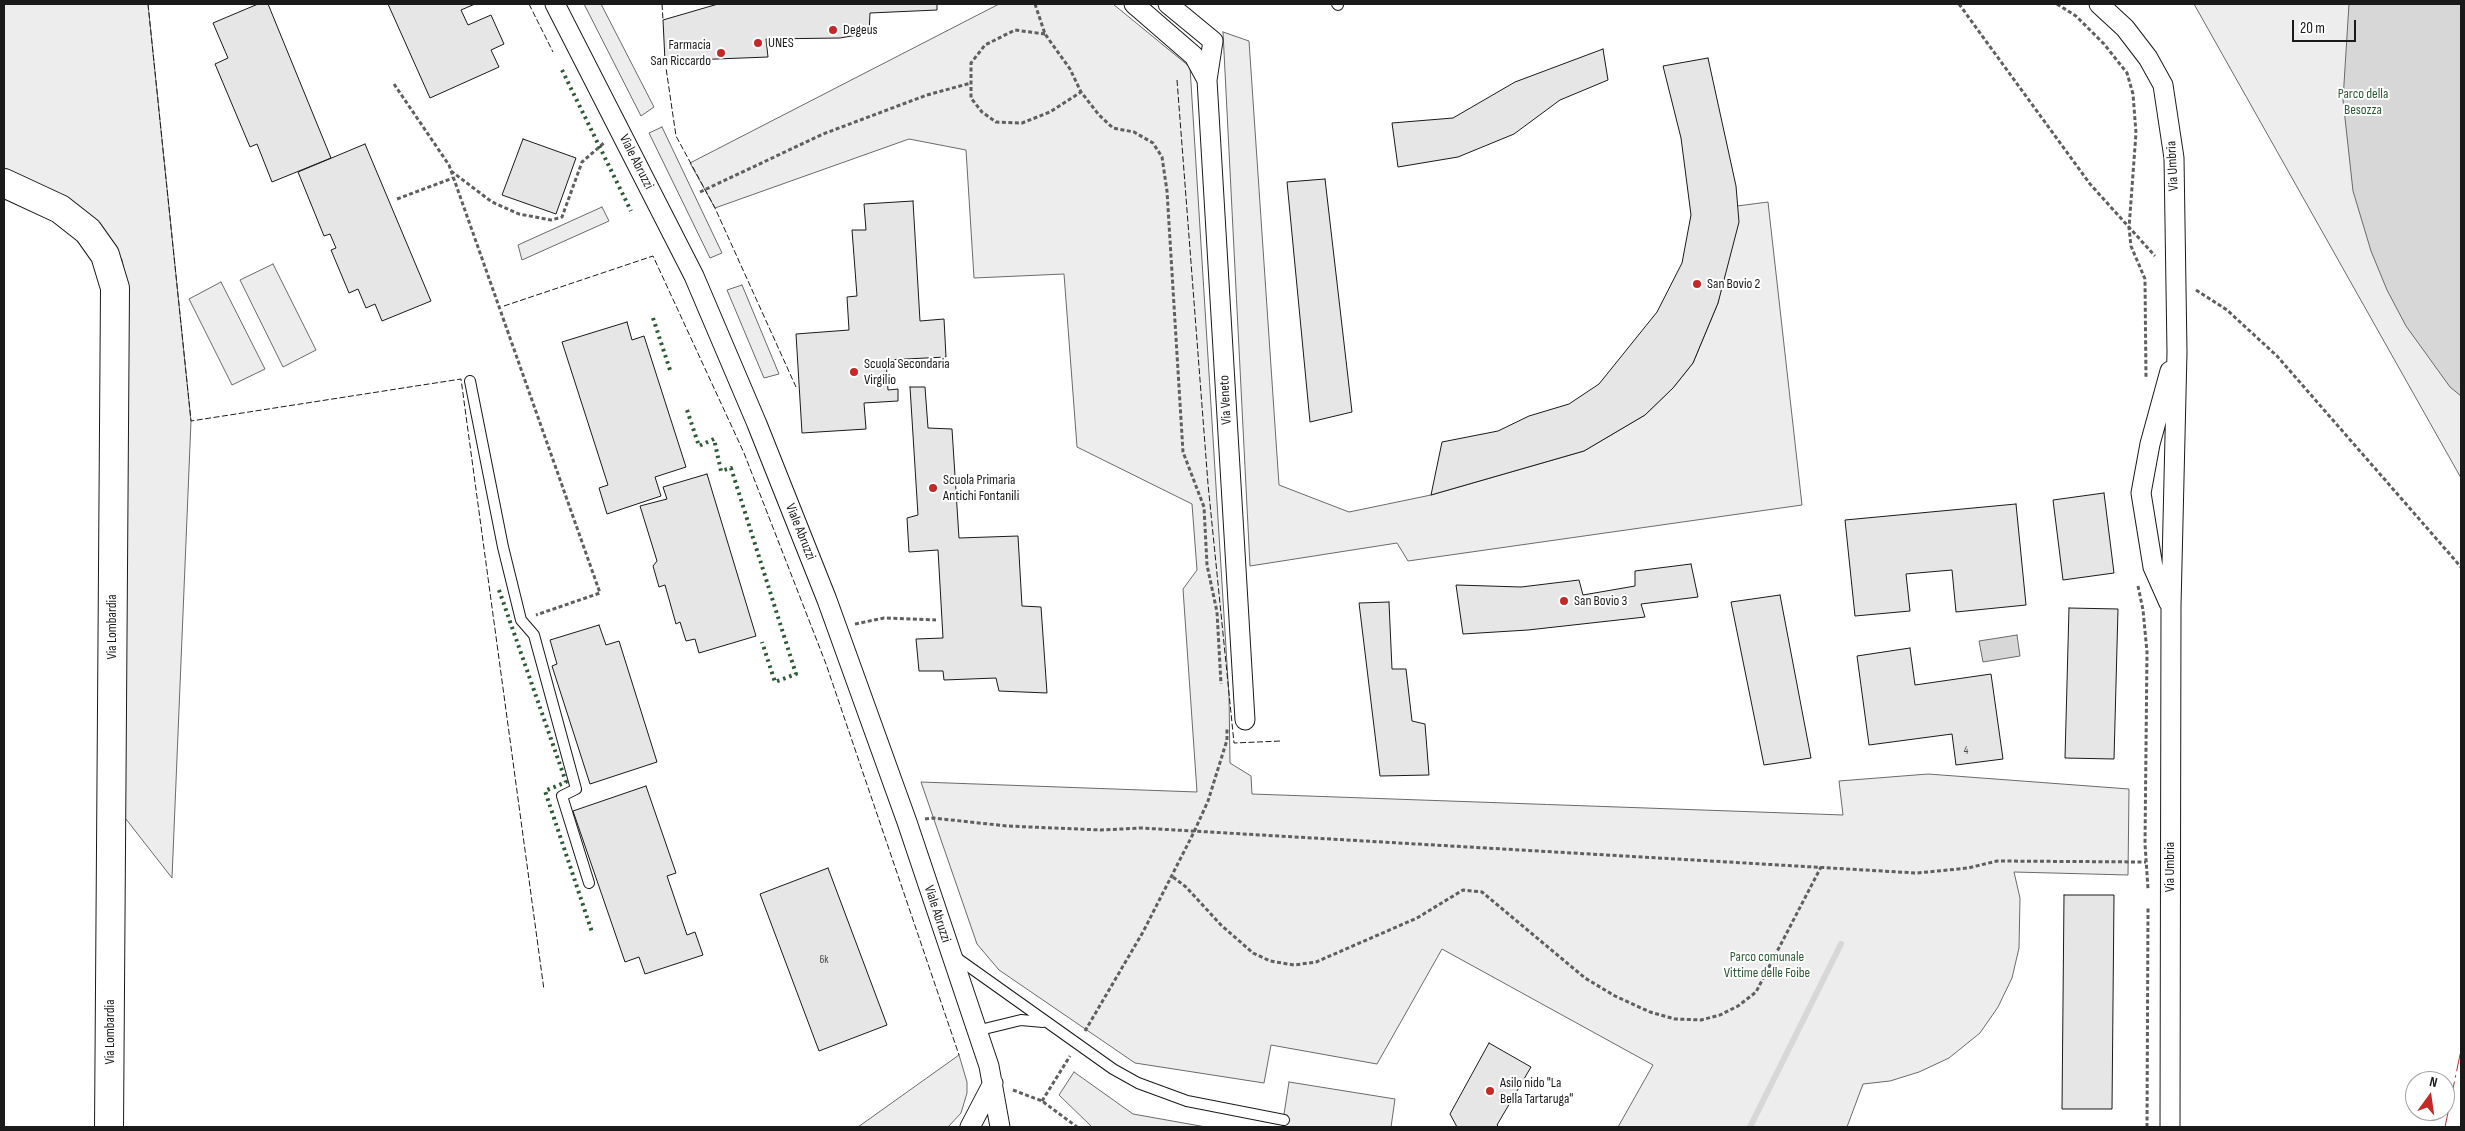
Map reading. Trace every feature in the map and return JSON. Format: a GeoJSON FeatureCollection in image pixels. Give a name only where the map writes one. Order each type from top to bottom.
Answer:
{"type":"FeatureCollection","features":[{"type":"Feature","properties":{"kind":"street","name":"Viale Abruzzi"},"geometry":{"type":"LineString","coordinates":[[555,4],[694,276],[757,424],[839,633],[907,822],[993,1083],[1000,1127]]}},
{"type":"Feature","properties":{"kind":"street","name":"Via Veneto"},"geometry":{"type":"LineString","coordinates":[[1134,4],[1194,56],[1207,80]]}},
{"type":"Feature","properties":{"kind":"street","name":"Via Veneto"},"geometry":{"type":"LineString","coordinates":[[1168,4],[1213,41],[1207,80],[1245,720]]}},
{"type":"Feature","properties":{"kind":"street","name":"Via Umbria"},"geometry":{"type":"LineString","coordinates":[[2099,4],[2125,28],[2148,58],[2163,85],[2174,158],[2177,352],[2171,606],[2170,1127]]}},
{"type":"Feature","properties":{"kind":"street","name":"Via Lombardia"},"geometry":{"type":"LineString","coordinates":[[4,183],[60,209],[88,231],[105,255],[115,288],[109,1127]]}},
{"type":"Feature","properties":{"kind":"street","name":"Via Umbria"},"geometry":{"type":"LineString","coordinates":[[2171,606],[2153,567],[2141,494],[2161,401],[2177,352]]}},
{"type":"Feature","properties":{"kind":"street"},"geometry":{"type":"LineString","coordinates":[[970,1127],[993,1083]]}},
{"type":"Feature","properties":{"kind":"lane"},"geometry":{"type":"LineString","coordinates":[[470,381],[503,546],[521,620],[534,635],[576,789],[562,796],[589,883]]}},
{"type":"Feature","properties":{"kind":"lane"},"geometry":{"type":"LineString","coordinates":[[950,954],[1112,1069],[1164,1094],[1187,1101],[1284,1120]]}},
{"type":"Feature","properties":{"kind":"lane"},"geometry":{"type":"LineString","coordinates":[[976,1031],[1021,1020],[1046,1022]]}},
{"type":"Feature","properties":{"kind":"path"},"geometry":{"type":"LineString","coordinates":[[1034,4],[1045,34],[1070,70],[1081,92],[1098,115],[1112,128],[1134,132],[1153,143],[1162,157],[1167,191],[1183,452],[1204,507],[1207,565],[1217,612],[1222,690]]}},
{"type":"Feature","properties":{"kind":"path"},"geometry":{"type":"LineString","coordinates":[[1959,4],[2090,184],[2129,228],[2176,279],[2227,310],[2277,356],[2461,567]]}},
{"type":"Feature","properties":{"kind":"path"},"geometry":{"type":"LineString","coordinates":[[2057,4],[2076,16],[2127,73],[2133,94],[2136,132],[2129,228],[2131,246],[2145,279],[2146,389]]}},
{"type":"Feature","properties":{"kind":"path"},"geometry":{"type":"LineString","coordinates":[[1045,34],[1015,30],[985,45],[971,63],[971,98],[982,112],[996,122],[1022,123],[1050,112],[1081,92]]}},
{"type":"Feature","properties":{"kind":"path"},"geometry":{"type":"LineString","coordinates":[[700,192],[823,134],[928,95],[971,83]]}},
{"type":"Feature","properties":{"kind":"path"},"geometry":{"type":"LineString","coordinates":[[394,84],[451,170],[492,202],[519,214],[551,220],[562,217],[582,162],[606,142],[626,143]]}},
{"type":"Feature","properties":{"kind":"path"},"geometry":{"type":"LineString","coordinates":[[451,170],[600,593],[521,620]]}},
{"type":"Feature","properties":{"kind":"path"},"geometry":{"type":"LineString","coordinates":[[397,199],[453,178]]}},
{"type":"Feature","properties":{"kind":"path"},"geometry":{"type":"LineString","coordinates":[[2137,582],[2143,610],[2147,652],[2147,1127]]}},
{"type":"Feature","properties":{"kind":"path"},"geometry":{"type":"LineString","coordinates":[[839,633],[850,626],[884,618],[936,620]]}},
{"type":"Feature","properties":{"kind":"path"},"geometry":{"type":"LineString","coordinates":[[1042,1101],[1143,932],[1173,877],[1208,800],[1228,740],[1226,723]]}},
{"type":"Feature","properties":{"kind":"path"},"geometry":{"type":"LineString","coordinates":[[907,822],[933,818],[1007,826],[1101,830],[1141,828],[1917,873],[1968,868],[1997,861],[2146,862]]}},
{"type":"Feature","properties":{"kind":"path"},"geometry":{"type":"LineString","coordinates":[[1173,877],[1186,886],[1221,925],[1253,953],[1270,962],[1294,965],[1316,962],[1417,918],[1463,890],[1482,892],[1585,978],[1614,996],[1650,1012],[1675,1019],[1701,1020],[1720,1015],[1738,1006],[1756,992],[1821,867]]}},
{"type":"Feature","properties":{"kind":"path"},"geometry":{"type":"LineString","coordinates":[[993,1083],[1042,1101],[1077,1127]]}},
{"type":"Feature","properties":{"kind":"shaded area"},"geometry":{"type":"Polygon","coordinates":[[[4,4],[148,4],[191,421],[172,878],[122,814],[126,282],[122,260],[110,238],[98,222],[4,175],[4,4]]]}},
{"type":"Feature","properties":{"kind":"shaded area"},"geometry":{"type":"Polygon","coordinates":[[[584,4],[601,4],[654,107],[641,116],[584,4]]]}},
{"type":"Feature","properties":{"kind":"shaded area","name":"Parco comunale Vittime delle Foibe"},"geometry":{"type":"Polygon","coordinates":[[[999,4],[1113,4],[1190,67],[1229,696],[1230,763],[1251,776],[1252,794],[1843,815],[1839,781],[1928,774],[2129,789],[2128,875],[2014,872],[2020,898],[2019,948],[2012,978],[1998,1007],[1980,1033],[1949,1058],[1919,1072],[1890,1081],[1863,1084],[1847,1127],[1618,1127],[1653,1065],[1442,949],[1377,1064],[1271,1045],[1264,1083],[1135,1063],[999,970],[977,944],[921,782],[1197,792],[1183,589],[1197,570],[1192,504],[1077,447],[1064,274],[974,278],[966,150],[909,139],[715,208],[690,163],[999,4]]]}},
{"type":"Feature","properties":{"kind":"shaded area","name":"Parco della Besozza"},"geometry":{"type":"Polygon","coordinates":[[[2194,4],[2461,4],[2461,478],[2194,4]]]}},
{"type":"Feature","properties":{"kind":"shaded area"},"geometry":{"type":"Polygon","coordinates":[[[2349,4],[2461,4],[2461,396],[2450,387],[2406,326],[2387,290],[2371,251],[2353,191],[2343,100],[2349,4]]]}},
{"type":"Feature","properties":{"kind":"shaded area"},"geometry":{"type":"Polygon","coordinates":[[[1223,32],[1249,41],[1279,485],[1349,512],[1431,495],[1584,451],[1645,415],[1673,388],[1693,363],[1718,303],[1737,206],[1768,202],[1802,505],[1408,561],[1397,543],[1250,566],[1223,32]]]}},
{"type":"Feature","properties":{"kind":"shaded area"},"geometry":{"type":"Polygon","coordinates":[[[662,127],[722,253],[710,258],[649,133],[662,127]]]}},
{"type":"Feature","properties":{"kind":"shaded area"},"geometry":{"type":"Polygon","coordinates":[[[602,207],[609,221],[522,260],[518,245],[602,207]]]}},
{"type":"Feature","properties":{"kind":"shaded area"},"geometry":{"type":"Polygon","coordinates":[[[273,264],[316,350],[283,367],[240,280],[273,264]]]}},
{"type":"Feature","properties":{"kind":"shaded area"},"geometry":{"type":"Polygon","coordinates":[[[221,282],[265,369],[232,385],[189,299],[221,282]]]}},
{"type":"Feature","properties":{"kind":"shaded area"},"geometry":{"type":"Polygon","coordinates":[[[742,285],[779,374],[764,378],[727,290],[742,285]]]}},
{"type":"Feature","properties":{"kind":"shaded area"},"geometry":{"type":"Polygon","coordinates":[[[2017,635],[2020,656],[1983,662],[1979,641],[2017,635]]]}},
{"type":"Feature","properties":{"kind":"shaded area"},"geometry":{"type":"Polygon","coordinates":[[[959,1055],[967,1082],[967,1093],[961,1113],[948,1127],[858,1127],[959,1055]]]}},
{"type":"Feature","properties":{"kind":"shaded area"},"geometry":{"type":"Polygon","coordinates":[[[1074,1072],[1133,1114],[1206,1127],[1092,1127],[1059,1095],[1074,1072]]]}},
{"type":"Feature","properties":{"kind":"shaded area"},"geometry":{"type":"Polygon","coordinates":[[[1289,1082],[1395,1099],[1391,1127],[1282,1127],[1289,1082]]]}},
{"type":"Feature","properties":{"kind":"building"},"geometry":{"type":"Polygon","coordinates":[[[258,4],[268,4],[331,158],[272,182],[257,144],[250,147],[215,64],[228,58],[213,23],[258,4]]]}},
{"type":"Feature","properties":{"kind":"building"},"geometry":{"type":"Polygon","coordinates":[[[388,4],[475,4],[461,10],[468,25],[491,15],[504,44],[491,50],[499,67],[430,98],[388,4]]]}},
{"type":"Feature","properties":{"kind":"building"},"geometry":{"type":"Polygon","coordinates":[[[718,4],[937,4],[937,10],[870,13],[869,33],[840,38],[766,39],[768,57],[665,61],[663,20],[718,4]]]}},
{"type":"Feature","properties":{"kind":"building"},"geometry":{"type":"Polygon","coordinates":[[[1603,49],[1608,80],[1560,100],[1514,134],[1458,157],[1398,167],[1392,123],[1453,118],[1515,82],[1603,49]]]}},
{"type":"Feature","properties":{"kind":"building","name":"San Bovio 2"},"geometry":{"type":"Polygon","coordinates":[[[1708,58],[1736,186],[1739,222],[1718,303],[1693,363],[1673,388],[1645,415],[1584,451],[1431,495],[1442,442],[1498,431],[1529,416],[1569,404],[1599,384],[1657,312],[1682,263],[1691,215],[1681,138],[1663,66],[1708,58]]]}},
{"type":"Feature","properties":{"kind":"building"},"geometry":{"type":"Polygon","coordinates":[[[523,139],[576,158],[556,214],[502,195],[523,139]]]}},
{"type":"Feature","properties":{"kind":"building"},"geometry":{"type":"Polygon","coordinates":[[[365,144],[431,301],[382,321],[375,304],[366,308],[358,289],[349,293],[331,250],[336,248],[330,234],[324,236],[298,172],[365,144]]]}},
{"type":"Feature","properties":{"kind":"building"},"geometry":{"type":"Polygon","coordinates":[[[1325,179],[1352,412],[1310,422],[1287,182],[1325,179]]]}},
{"type":"Feature","properties":{"kind":"building"},"geometry":{"type":"Polygon","coordinates":[[[913,201],[920,321],[944,319],[946,357],[886,360],[888,390],[898,389],[898,401],[864,403],[866,429],[802,433],[796,334],[849,330],[847,297],[857,296],[852,230],[866,230],[864,204],[913,201]]]}},
{"type":"Feature","properties":{"kind":"building"},"geometry":{"type":"Polygon","coordinates":[[[627,322],[632,340],[644,336],[686,467],[655,477],[661,496],[607,514],[599,488],[608,485],[562,342],[627,322]]]}},
{"type":"Feature","properties":{"kind":"building"},"geometry":{"type":"Polygon","coordinates":[[[910,387],[925,387],[928,428],[952,429],[959,538],[1018,536],[1022,606],[1041,607],[1047,693],[999,691],[996,678],[944,680],[943,671],[919,671],[916,639],[943,638],[938,550],[909,552],[907,518],[918,515],[910,387]]]}},
{"type":"Feature","properties":{"kind":"building"},"geometry":{"type":"Polygon","coordinates":[[[707,474],[756,636],[699,653],[695,639],[686,641],[680,622],[676,624],[665,585],[659,587],[653,566],[657,561],[640,506],[667,499],[663,487],[707,474]]]}},
{"type":"Feature","properties":{"kind":"building"},"geometry":{"type":"Polygon","coordinates":[[[2104,493],[2114,573],[2063,580],[2053,500],[2104,493]]]}},
{"type":"Feature","properties":{"kind":"building"},"geometry":{"type":"Polygon","coordinates":[[[2016,504],[2026,605],[1956,612],[1952,570],[1906,574],[1910,611],[1855,616],[1845,520],[2016,504]]]}},
{"type":"Feature","properties":{"kind":"building","name":"San Bovio 3"},"geometry":{"type":"Polygon","coordinates":[[[1691,564],[1698,597],[1641,604],[1645,617],[1528,630],[1463,634],[1456,585],[1521,587],[1579,580],[1583,595],[1635,586],[1635,571],[1691,564]]]}},
{"type":"Feature","properties":{"kind":"building"},"geometry":{"type":"Polygon","coordinates":[[[1780,595],[1811,758],[1764,765],[1731,602],[1780,595]]]}},
{"type":"Feature","properties":{"kind":"building"},"geometry":{"type":"Polygon","coordinates":[[[1389,602],[1392,669],[1406,669],[1412,721],[1425,724],[1429,775],[1380,776],[1359,603],[1389,602]]]}},
{"type":"Feature","properties":{"kind":"building"},"geometry":{"type":"Polygon","coordinates":[[[2069,608],[2118,609],[2114,759],[2065,758],[2069,608]]]}},
{"type":"Feature","properties":{"kind":"building"},"geometry":{"type":"Polygon","coordinates":[[[599,625],[606,645],[619,641],[657,762],[590,784],[552,666],[557,664],[550,640],[599,625]]]}},
{"type":"Feature","properties":{"kind":"building"},"geometry":{"type":"Polygon","coordinates":[[[1910,648],[1915,685],[1991,674],[2003,759],[1956,765],[1952,734],[1869,745],[1857,656],[1910,648]]]}},
{"type":"Feature","properties":{"kind":"building"},"geometry":{"type":"Polygon","coordinates":[[[646,786],[676,873],[667,876],[687,935],[695,932],[703,955],[645,974],[639,957],[625,962],[573,811],[646,786]]]}},
{"type":"Feature","properties":{"kind":"building"},"geometry":{"type":"Polygon","coordinates":[[[828,868],[887,1025],[819,1051],[760,894],[828,868]]]}},
{"type":"Feature","properties":{"kind":"building"},"geometry":{"type":"Polygon","coordinates":[[[2064,895],[2114,895],[2112,1109],[2062,1109],[2064,895]]]}},
{"type":"Feature","properties":{"kind":"building","name":"Asilo nido \"La Bella Tartaruga\""},"geometry":{"type":"Polygon","coordinates":[[[1489,1043],[1531,1067],[1497,1125],[1499,1127],[1457,1127],[1450,1114],[1489,1043]]]}},
{"type":"Feature","properties":{"kind":"waterway"},"geometry":{"type":"LineString","coordinates":[[1750,1127],[1841,944]]}},
{"type":"Feature","properties":{"kind":"hedge"},"geometry":{"type":"LineString","coordinates":[[562,70],[631,211]]}},
{"type":"Feature","properties":{"kind":"hedge"},"geometry":{"type":"LineString","coordinates":[[653,318],[670,370]]}},
{"type":"Feature","properties":{"kind":"hedge"},"geometry":{"type":"LineString","coordinates":[[687,410],[699,446],[714,439],[721,471],[731,468],[796,674],[775,682],[762,642]]}},
{"type":"Feature","properties":{"kind":"hedge"},"geometry":{"type":"LineString","coordinates":[[499,590],[566,782],[545,791],[592,932]]}},
{"type":"Feature","properties":{"kind":"fence"},"geometry":{"type":"LineString","coordinates":[[148,4],[191,421],[461,379],[544,990]]}},
{"type":"Feature","properties":{"kind":"fence"},"geometry":{"type":"LineString","coordinates":[[529,4],[553,52]]}},
{"type":"Feature","properties":{"kind":"fence"},"geometry":{"type":"LineString","coordinates":[[662,4],[663,20]]}},
{"type":"Feature","properties":{"kind":"fence"},"geometry":{"type":"LineString","coordinates":[[665,61],[676,136],[715,208],[796,387]]}},
{"type":"Feature","properties":{"kind":"fence"},"geometry":{"type":"LineString","coordinates":[[1177,80],[1208,484],[1234,743],[1281,741]]}},
{"type":"Feature","properties":{"kind":"fence"},"geometry":{"type":"LineString","coordinates":[[504,306],[653,256],[744,453],[826,664],[959,1055]]}},
{"type":"Feature","properties":{"kind":"power"},"geometry":{"type":"LineString","coordinates":[[2445,1127],[2461,1050]]}},
{"type":"Feature","properties":{"kind":"place","name":"Degeus"},"geometry":{"type":"Point","coordinates":[833,30]}},
{"type":"Feature","properties":{"kind":"place","name":"UNES"},"geometry":{"type":"Point","coordinates":[758,43]}},
{"type":"Feature","properties":{"kind":"place","name":"Farmacia San Riccardo"},"geometry":{"type":"Point","coordinates":[721,53]}},
{"type":"Feature","properties":{"kind":"place","name":"San Bovio 2"},"geometry":{"type":"Point","coordinates":[1697,284]}},
{"type":"Feature","properties":{"kind":"place","name":"Scuola Secondaria Virgilio"},"geometry":{"type":"Point","coordinates":[854,372]}},
{"type":"Feature","properties":{"kind":"place","name":"Scuola Primaria Antichi Fontanili"},"geometry":{"type":"Point","coordinates":[933,488]}},
{"type":"Feature","properties":{"kind":"place","name":"San Bovio 3"},"geometry":{"type":"Point","coordinates":[1564,601]}},
{"type":"Feature","properties":{"kind":"place","name":"Asilo nido \"La Bella Tartaruga\""},"geometry":{"type":"Point","coordinates":[1490,1091]}}]}
